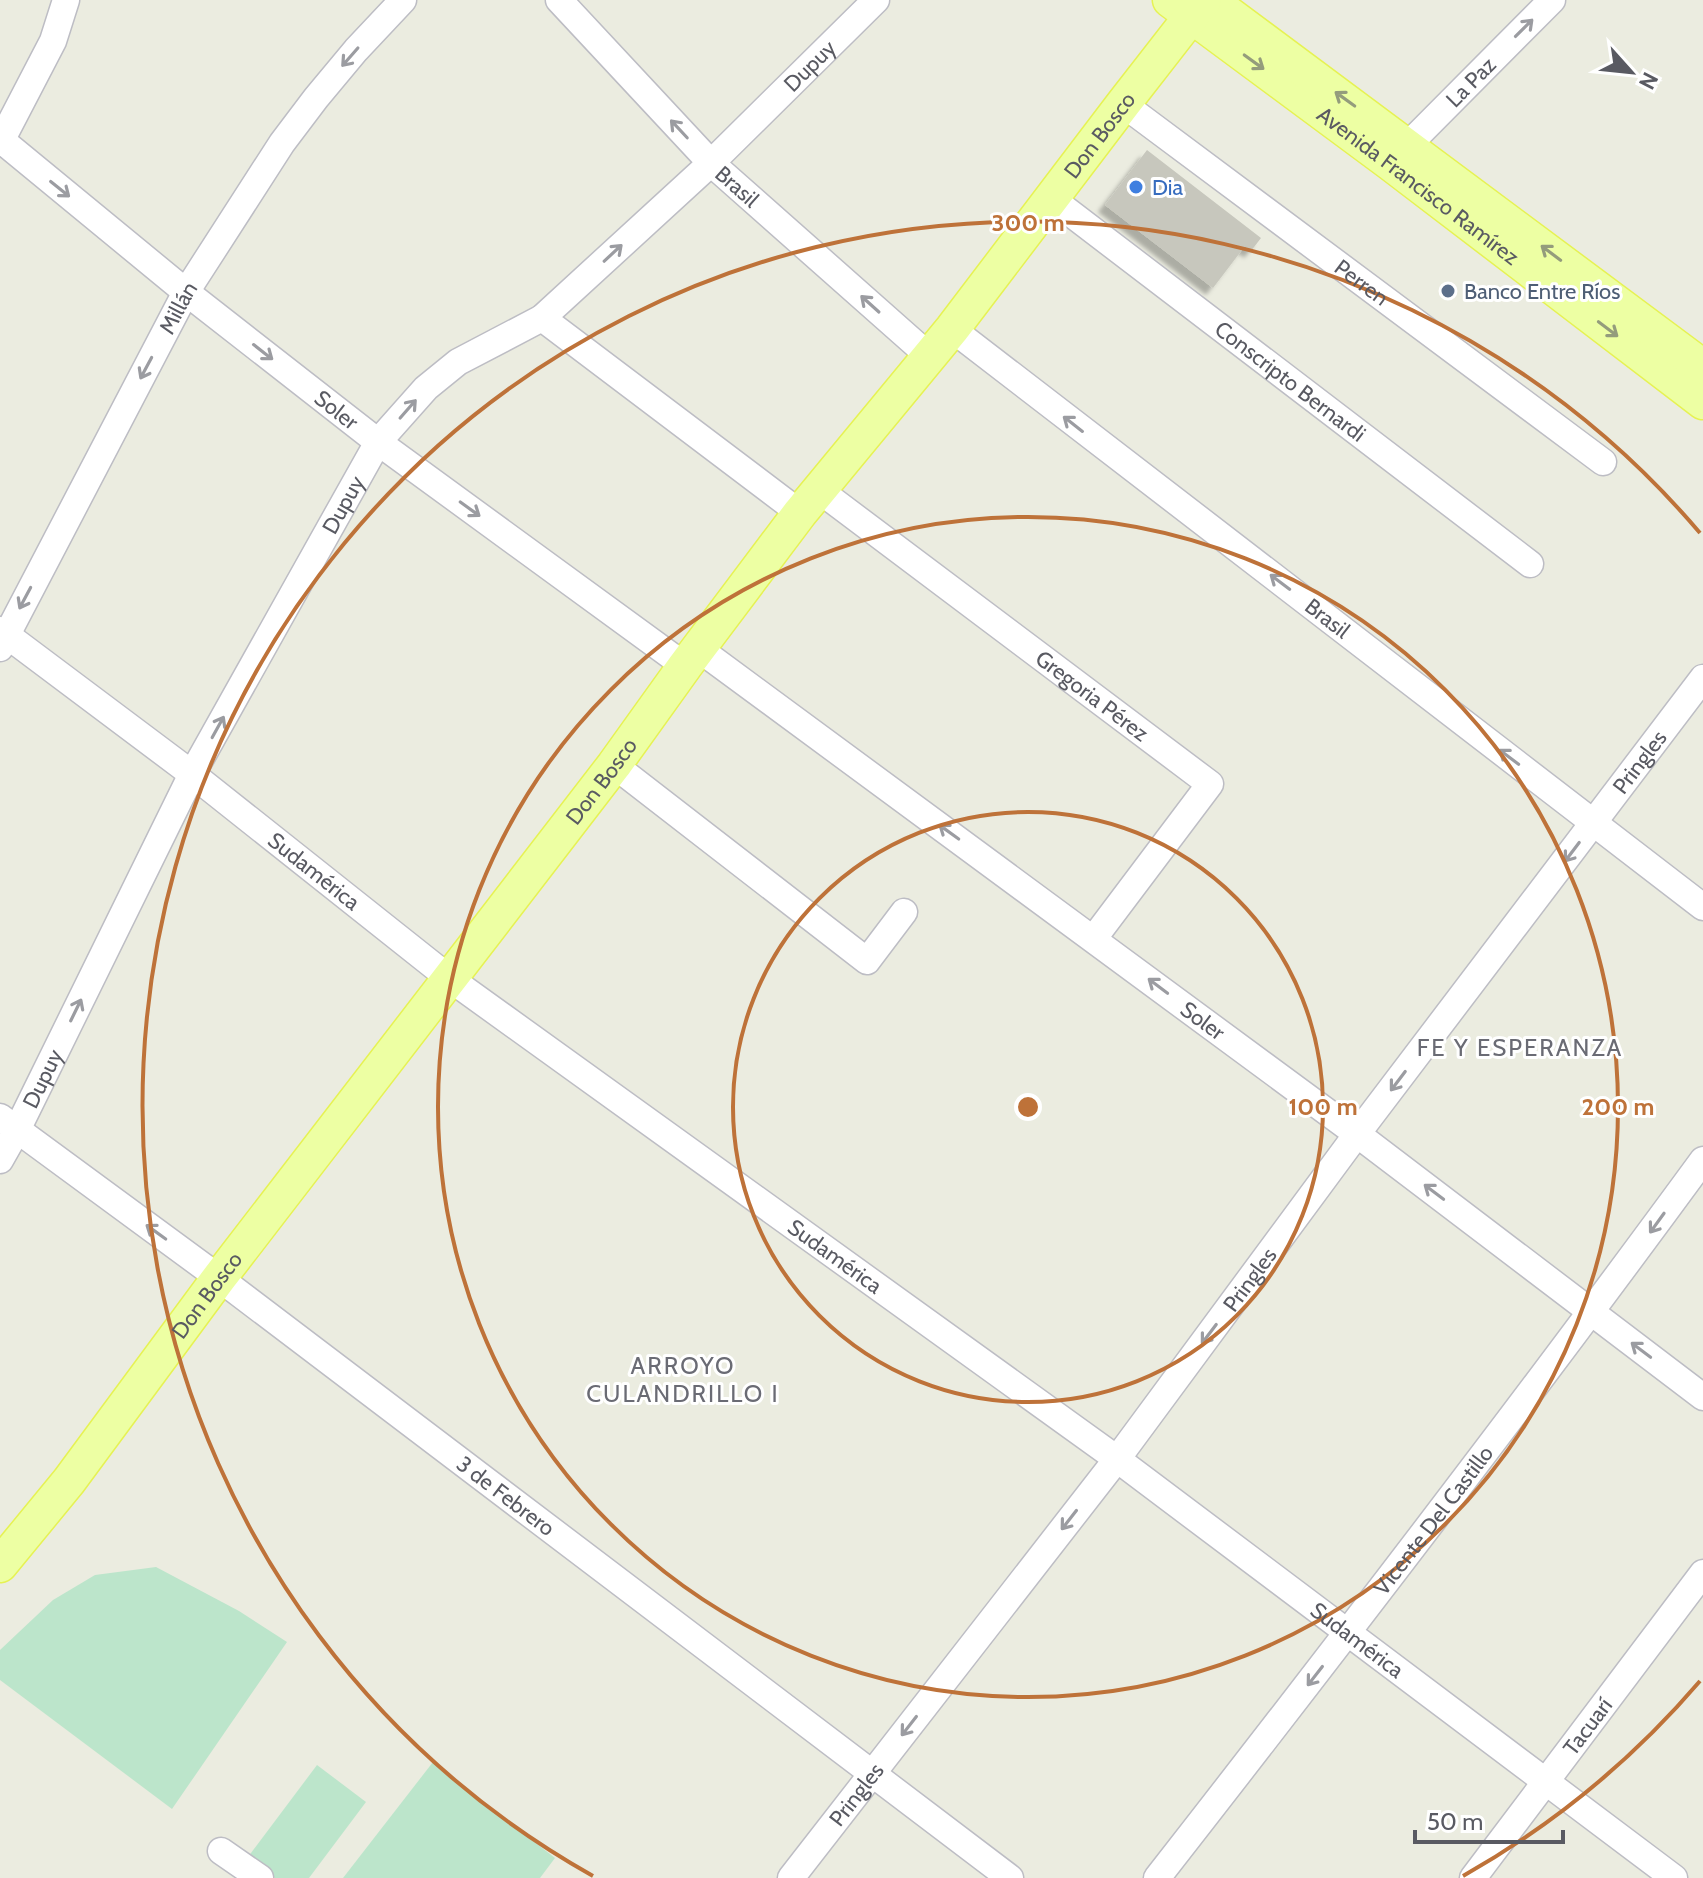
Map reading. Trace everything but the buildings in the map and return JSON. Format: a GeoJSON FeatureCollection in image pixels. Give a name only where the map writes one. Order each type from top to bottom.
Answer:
{"type":"FeatureCollection","features":[{"type":"Feature","properties":{"kind":"main road","name":"Avenida Francisco Ramírez"},"geometry":{"type":"LineString","coordinates":[[1194,4],[1399,154],[1703,367]]}},
{"type":"Feature","properties":{"kind":"main road","name":"Don Bosco"},"geometry":{"type":"LineString","coordinates":[[1,1561],[69,1481],[219,1278],[614,765],[810,502],[952,329],[1052,199],[1194,4]]}},
{"type":"Feature","properties":{"kind":"main road","name":"Avenida Francisco Ramírez"},"geometry":{"type":"LineString","coordinates":[[1399,154],[1703,402]]}},
{"type":"Feature","properties":{"kind":"street"},"geometry":{"type":"LineString","coordinates":[[0,141],[53,41],[66,0]]}},
{"type":"Feature","properties":{"kind":"street","name":"Millán"},"geometry":{"type":"LineString","coordinates":[[2,637],[186,292],[290,132],[356,50],[403,0]]}},
{"type":"Feature","properties":{"kind":"street","name":"Brasil"},"geometry":{"type":"LineString","coordinates":[[559,0],[711,163],[929,356]]}},
{"type":"Feature","properties":{"kind":"street","name":"Dupuy"},"geometry":{"type":"LineString","coordinates":[[0,1160],[8,1123],[192,774],[378,442],[426,388],[458,362],[542,318],[711,163],[876,0]]}},
{"type":"Feature","properties":{"kind":"street","name":"La Paz"},"geometry":{"type":"LineString","coordinates":[[1399,154],[1552,0]]}},
{"type":"Feature","properties":{"kind":"street","name":"Perren"},"geometry":{"type":"LineString","coordinates":[[1123,104],[1603,462]]}},
{"type":"Feature","properties":{"kind":"street","name":"Soler"},"geometry":{"type":"LineString","coordinates":[[0,141],[378,442],[1094,938],[1703,1397]]}},
{"type":"Feature","properties":{"kind":"street","name":"Conscripto Bernardi"},"geometry":{"type":"LineString","coordinates":[[1052,199],[1530,564]]}},
{"type":"Feature","properties":{"kind":"street"},"geometry":{"type":"LineString","coordinates":[[542,318],[810,502]]}},
{"type":"Feature","properties":{"kind":"street","name":"Brasil"},"geometry":{"type":"LineString","coordinates":[[952,329],[1703,907]]}},
{"type":"Feature","properties":{"kind":"street","name":"Gregoria Pérez"},"geometry":{"type":"LineString","coordinates":[[810,502],[1210,784],[1094,938]]}},
{"type":"Feature","properties":{"kind":"street","name":"Sudamérica"},"geometry":{"type":"LineString","coordinates":[[2,637],[192,774],[449,978],[1117,1459],[1674,1878]]}},
{"type":"Feature","properties":{"kind":"street","name":"Pringles"},"geometry":{"type":"LineString","coordinates":[[791,1878],[1117,1459],[1357,1134],[1703,678]]}},
{"type":"Feature","properties":{"kind":"street"},"geometry":{"type":"LineString","coordinates":[[614,765],[867,961],[904,912]]}},
{"type":"Feature","properties":{"kind":"street","name":"3 de Febrero"},"geometry":{"type":"LineString","coordinates":[[8,1123],[219,1278],[1010,1878]]}},
{"type":"Feature","properties":{"kind":"street","name":"Vicente Del Castillo"},"geometry":{"type":"LineString","coordinates":[[1157,1878],[1348,1633],[1703,1160]]}},
{"type":"Feature","properties":{"kind":"street","name":"Tacuarí"},"geometry":{"type":"LineString","coordinates":[[1473,1878],[1703,1573]]}},
{"type":"Feature","properties":{"kind":"street"},"geometry":{"type":"LineString","coordinates":[[221,1851],[260,1878]]}},
{"type":"Feature","properties":{"kind":"green space"},"geometry":{"type":"Polygon","coordinates":[[[156,1567],[239,1611],[287,1642],[172,1809],[0,1680],[0,1650],[53,1600],[95,1575],[156,1567]]]}},
{"type":"Feature","properties":{"kind":"green space"},"geometry":{"type":"Polygon","coordinates":[[[433,1762],[555,1858],[540,1878],[343,1878],[433,1762]]]}},
{"type":"Feature","properties":{"kind":"green space"},"geometry":{"type":"Polygon","coordinates":[[[317,1765],[366,1802],[309,1878],[275,1878],[248,1857],[317,1765]]]}},
{"type":"Feature","properties":{"kind":"place","name":"Dia"},"geometry":{"type":"Point","coordinates":[1136,187]}},
{"type":"Feature","properties":{"kind":"place","name":"Banco Entre Ríos"},"geometry":{"type":"Point","coordinates":[1448,291]}},
{"type":"Feature","properties":{"kind":"district","name":"FE Y ESPERANZA"},"geometry":{"type":"Point","coordinates":[1520,1047]}},
{"type":"Feature","properties":{"kind":"district","name":"ARROYO CULANDRILLO I"},"geometry":{"type":"Point","coordinates":[683,1379]}}]}
